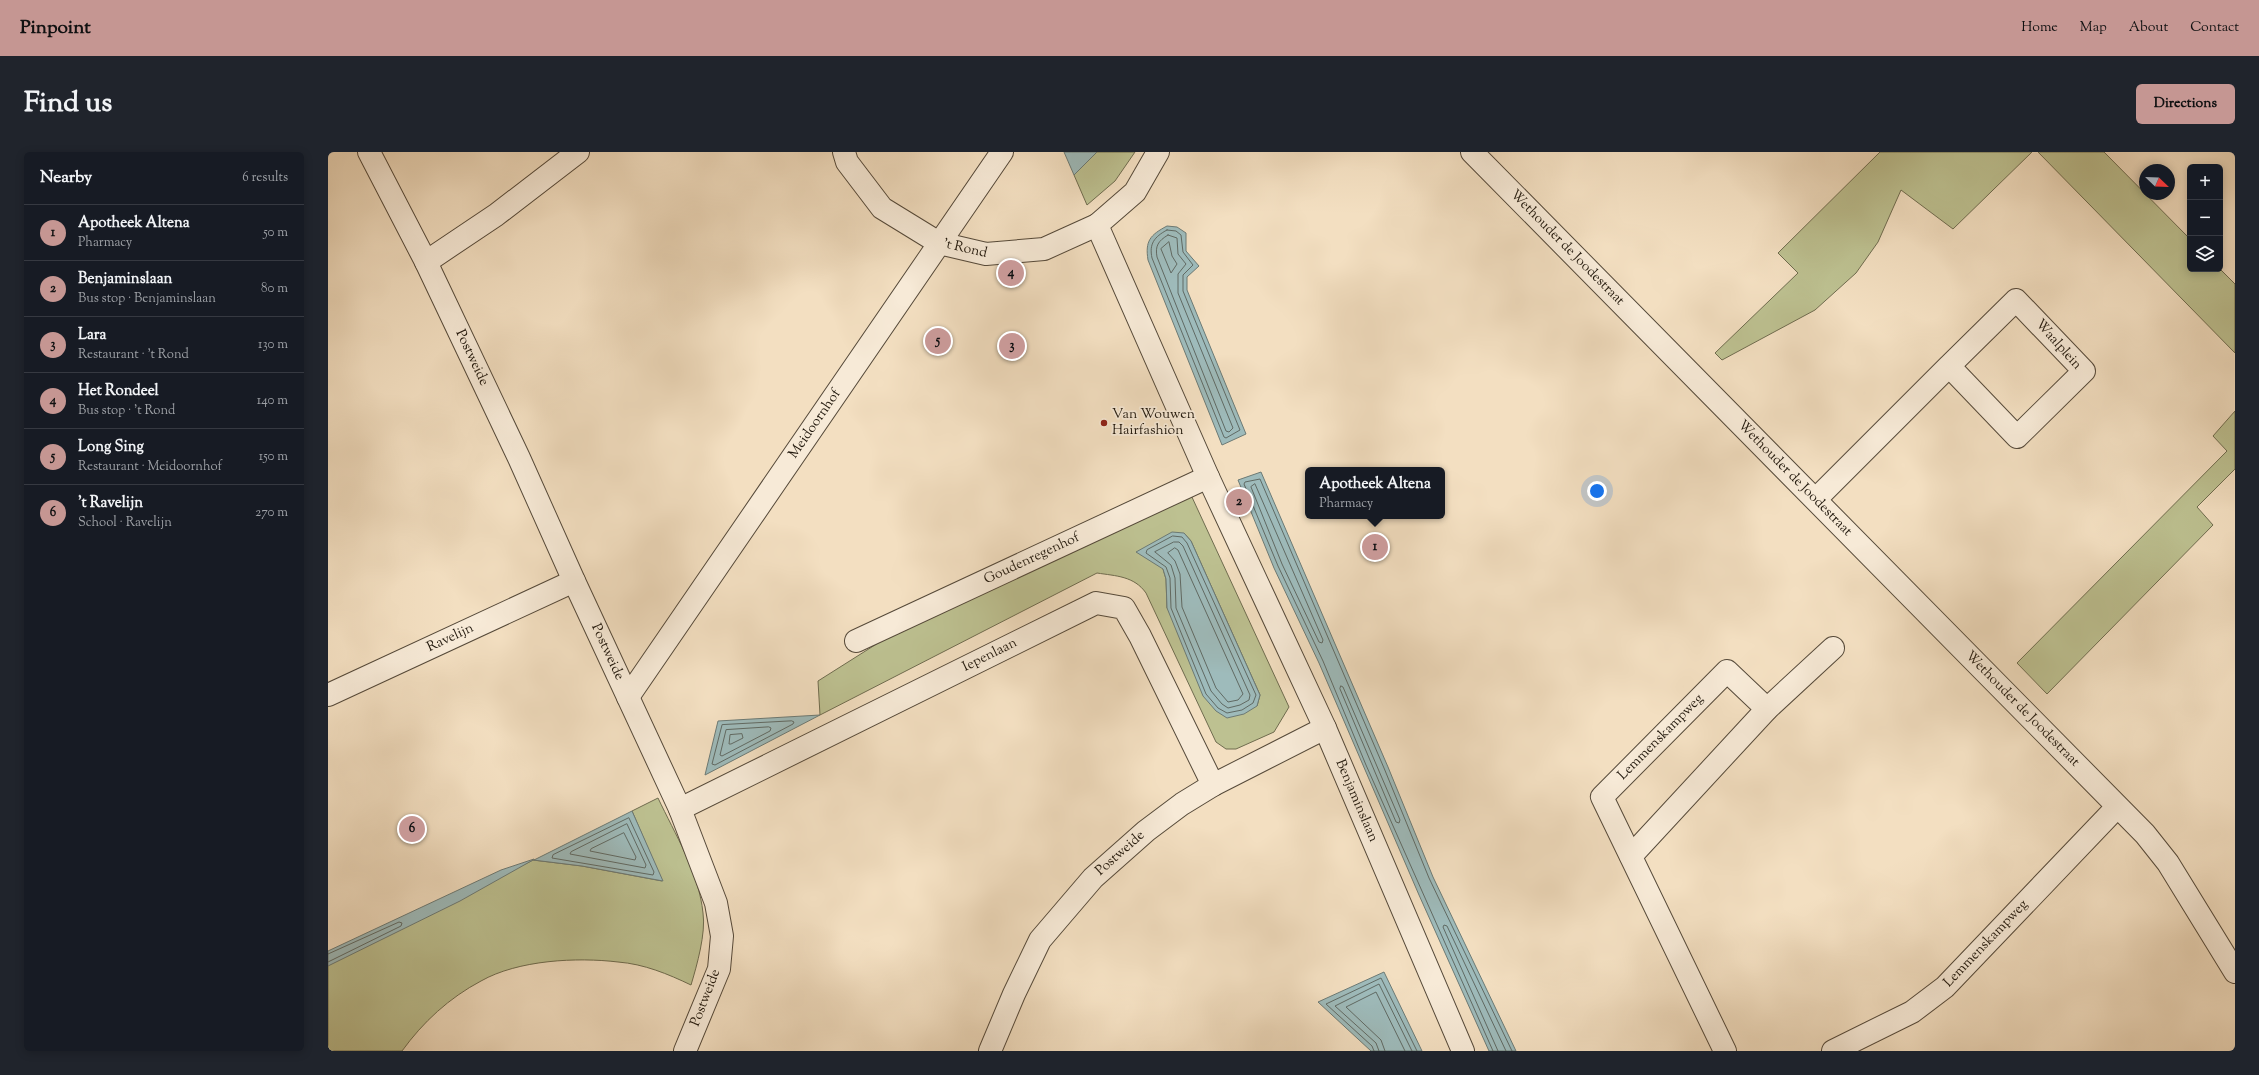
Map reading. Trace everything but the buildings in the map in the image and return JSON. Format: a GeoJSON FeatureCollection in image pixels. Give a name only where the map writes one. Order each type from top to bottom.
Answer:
{"type":"FeatureCollection","features":[{"type":"Feature","properties":{"kind":"street","name":"Postweide"},"geometry":{"type":"LineString","coordinates":[[369,152],[426,262],[519,458],[574,581],[680,809],[716,904],[722,936],[719,969],[685,1051]]}},
{"type":"Feature","properties":{"kind":"street"},"geometry":{"type":"LineString","coordinates":[[426,262],[496,215],[578,152]]}},
{"type":"Feature","properties":{"kind":"street","name":"'t Rond"},"geometry":{"type":"LineString","coordinates":[[844,152],[847,162],[882,208],[939,243],[986,254],[1044,249],[1096,226],[1135,192],[1158,152]]}},
{"type":"Feature","properties":{"kind":"street","name":"Meidoornhof"},"geometry":{"type":"LineString","coordinates":[[628,697],[1002,152]]}},
{"type":"Feature","properties":{"kind":"street","name":"Wethouder de Joodestraat"},"geometry":{"type":"LineString","coordinates":[[1472,152],[2145,834],[2168,863],[2233,969]]}},
{"type":"Feature","properties":{"kind":"street","name":"Benjaminslaan"},"geometry":{"type":"LineString","coordinates":[[1096,226],[1208,478],[1324,728],[1463,1051]]}},
{"type":"Feature","properties":{"kind":"street","name":"Waalplein"},"geometry":{"type":"LineString","coordinates":[[1816,499],[1949,366],[2016,300],[2084,372],[2017,437],[1949,366]]}},
{"type":"Feature","properties":{"kind":"street","name":"Goudenregenhof"},"geometry":{"type":"LineString","coordinates":[[856,641],[1208,478]]}},
{"type":"Feature","properties":{"kind":"street","name":"Ravelijn"},"geometry":{"type":"LineString","coordinates":[[328,694],[574,581]]}},
{"type":"Feature","properties":{"kind":"street","name":"Iepenlaan"},"geometry":{"type":"LineString","coordinates":[[680,809],[1096,603],[1124,608],[1140,636],[1213,786]]}},
{"type":"Feature","properties":{"kind":"street"},"geometry":{"type":"LineString","coordinates":[[1631,856],[1767,709],[1833,648]]}},
{"type":"Feature","properties":{"kind":"street","name":"Lemmenskampweg"},"geometry":{"type":"LineString","coordinates":[[1726,1051],[1602,797],[1727,671],[1767,709]]}},
{"type":"Feature","properties":{"kind":"street","name":"Postweide"},"geometry":{"type":"LineString","coordinates":[[990,1051],[1014,994],[1040,940],[1092,878],[1146,831],[1182,804],[1213,786],[1324,728]]}},
{"type":"Feature","properties":{"kind":"street","name":"Lemmenskampweg"},"geometry":{"type":"LineString","coordinates":[[1833,1051],[1912,1012],[1945,987],[2117,807]]}},
{"type":"Feature","properties":{"kind":"green space"},"geometry":{"type":"Polygon","coordinates":[[[1097,152],[1135,152],[1115,181],[1087,205],[1074,175],[1097,152]]]}},
{"type":"Feature","properties":{"kind":"green space"},"geometry":{"type":"Polygon","coordinates":[[[1880,152],[2032,152],[1953,229],[1901,190],[1878,242],[1856,273],[1815,310],[1722,360],[1715,353],[1798,273],[1778,253],[1880,152]]]}},
{"type":"Feature","properties":{"kind":"green space"},"geometry":{"type":"Polygon","coordinates":[[[2038,152],[2104,152],[2139,187],[2139,200],[2151,200],[2187,236],[2187,272],[2223,272],[2235,284],[2235,353],[2038,152]]]}},
{"type":"Feature","properties":{"kind":"green space"},"geometry":{"type":"Polygon","coordinates":[[[2235,411],[2235,469],[2197,507],[2213,525],[2047,694],[2017,663],[2227,451],[2213,436],[2235,411]]]}},
{"type":"Feature","properties":{"kind":"green space"},"geometry":{"type":"Polygon","coordinates":[[[1191,495],[1289,707],[1274,732],[1236,749],[1226,749],[1216,742],[1146,593],[1141,587],[1130,580],[1118,576],[1097,573],[820,715],[818,681],[886,638],[1191,495]],[[1184,533],[1163,569],[1166,579],[1167,608],[1257,706],[1260,695],[1191,541],[1184,533]]]}},
{"type":"Feature","properties":{"kind":"green space"},"geometry":{"type":"Polygon","coordinates":[[[658,798],[685,854],[697,883],[701,898],[704,921],[702,939],[691,985],[656,970],[628,963],[566,960],[530,964],[512,968],[496,974],[458,995],[447,1003],[419,1030],[402,1051],[328,1051],[328,963],[533,860],[582,866],[662,881],[632,811],[658,798]]]}},
{"type":"Feature","properties":{"kind":"water"},"geometry":{"type":"Polygon","coordinates":[[[1064,152],[1097,152],[1074,175],[1064,152]]]}},
{"type":"Feature","properties":{"kind":"water"},"geometry":{"type":"Polygon","coordinates":[[[1167,226],[1177,227],[1186,233],[1186,251],[1199,266],[1187,277],[1187,290],[1246,434],[1222,445],[1148,260],[1147,248],[1150,239],[1156,232],[1167,226]]]}},
{"type":"Feature","properties":{"kind":"water"},"geometry":{"type":"Polygon","coordinates":[[[1261,472],[1388,767],[1433,877],[1516,1051],[1489,1051],[1419,895],[1319,663],[1274,568],[1238,480],[1261,472]]]}},
{"type":"Feature","properties":{"kind":"water"},"geometry":{"type":"Polygon","coordinates":[[[1172,532],[1184,533],[1191,541],[1260,695],[1257,706],[1244,714],[1227,718],[1216,711],[1203,696],[1167,608],[1166,579],[1163,569],[1136,552],[1172,532]]]}},
{"type":"Feature","properties":{"kind":"water"},"geometry":{"type":"Polygon","coordinates":[[[820,715],[705,775],[718,721],[820,715]]]}},
{"type":"Feature","properties":{"kind":"water"},"geometry":{"type":"Polygon","coordinates":[[[632,811],[663,881],[582,866],[533,860],[460,901],[328,966],[328,951],[501,870],[534,859],[534,860],[632,811]]]}},
{"type":"Feature","properties":{"kind":"water"},"geometry":{"type":"Polygon","coordinates":[[[1384,972],[1422,1051],[1371,1051],[1318,1002],[1384,972]]]}},
{"type":"Feature","properties":{"kind":"place","name":"Het Rondeel"},"geometry":{"type":"Point","coordinates":[1011,273]}},
{"type":"Feature","properties":{"kind":"place","name":"Long Sing"},"geometry":{"type":"Point","coordinates":[938,341]}},
{"type":"Feature","properties":{"kind":"place","name":"Lara"},"geometry":{"type":"Point","coordinates":[1012,346]}},
{"type":"Feature","properties":{"kind":"place","name":"Van Wouwen Hairfashion"},"geometry":{"type":"Point","coordinates":[1104,423]}},
{"type":"Feature","properties":{"kind":"place","name":"Benjaminslaan"},"geometry":{"type":"Point","coordinates":[1239,502]}},
{"type":"Feature","properties":{"kind":"place","name":"Apotheek Altena"},"geometry":{"type":"Point","coordinates":[1375,547]}},
{"type":"Feature","properties":{"kind":"place","name":"'t Ravelijn"},"geometry":{"type":"Point","coordinates":[412,829]}}]}
